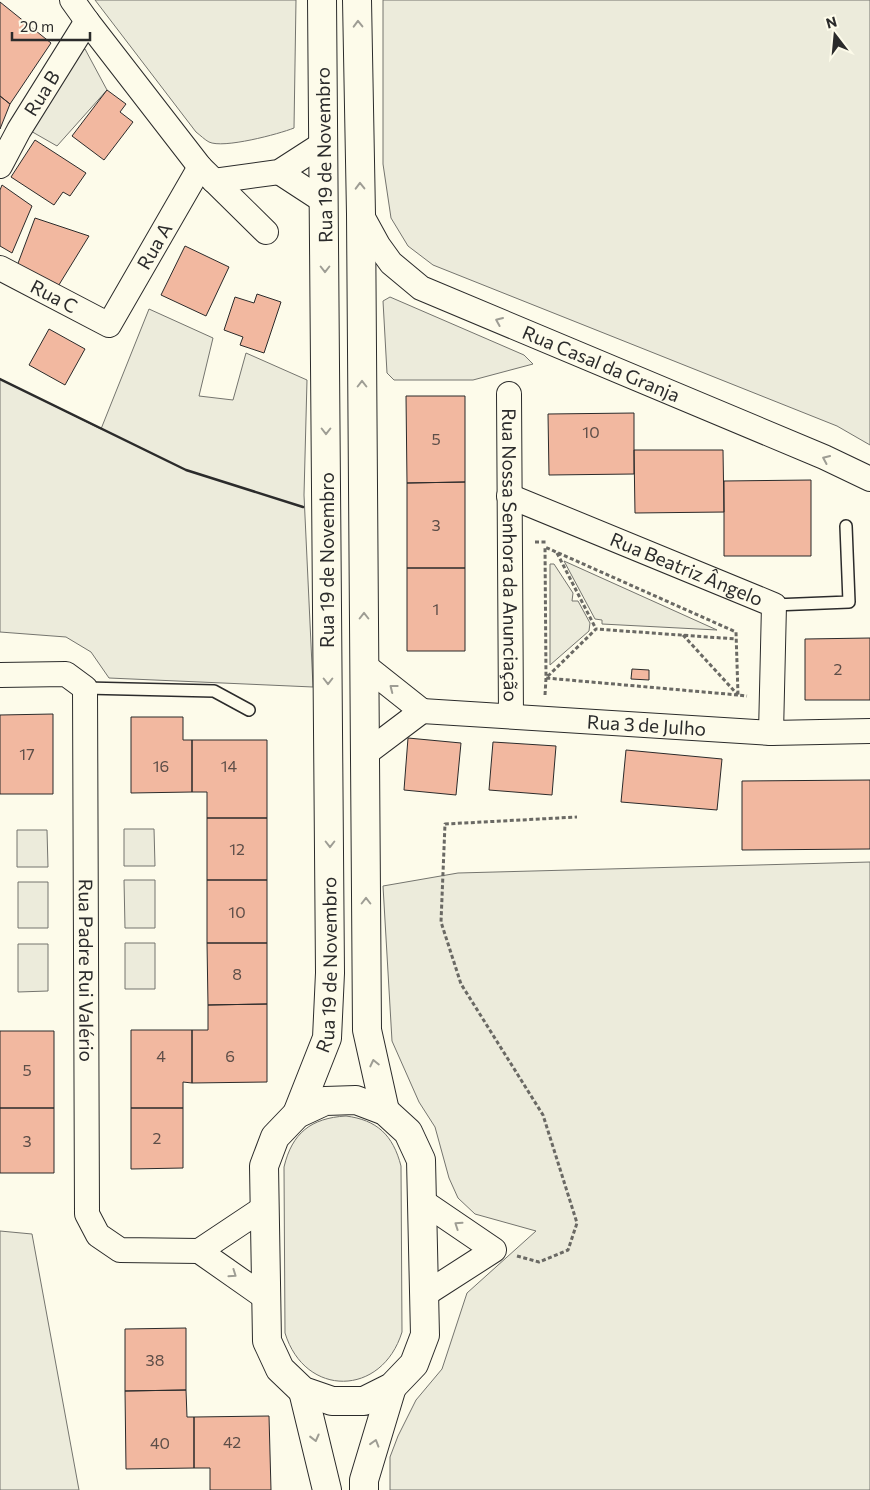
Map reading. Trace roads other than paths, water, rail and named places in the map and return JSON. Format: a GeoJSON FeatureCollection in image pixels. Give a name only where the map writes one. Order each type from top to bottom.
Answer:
{"type":"FeatureCollection","features":[{"type":"Feature","properties":{"kind":"street"},"geometry":{"type":"LineString","coordinates":[[72,0],[207,174],[266,232]]}},
{"type":"Feature","properties":{"kind":"street","name":"Rua 19 de Novembro"},"geometry":{"type":"LineString","coordinates":[[296,1114],[325,1101],[356,1100],[385,1110],[408,1132],[421,1160],[424,1335],[414,1364],[392,1388],[364,1401],[332,1402],[303,1390],[280,1369],[267,1341],[264,1166],[275,1137],[296,1114],[327,1038],[330,973],[322,0]]}},
{"type":"Feature","properties":{"kind":"street","name":"Rua 19 de Novembro"},"geometry":{"type":"LineString","coordinates":[[357,0],[361,214],[366,1030],[385,1110]]}},
{"type":"Feature","properties":{"kind":"street","name":"Rua B"},"geometry":{"type":"LineString","coordinates":[[0,166],[19,130],[87,21]]}},
{"type":"Feature","properties":{"kind":"street"},"geometry":{"type":"LineString","coordinates":[[207,174],[279,172],[324,142]]}},
{"type":"Feature","properties":{"kind":"street"},"geometry":{"type":"LineString","coordinates":[[279,172],[325,202]]}},
{"type":"Feature","properties":{"kind":"street","name":"Rua A"},"geometry":{"type":"LineString","coordinates":[[109,325],[207,174]]}},
{"type":"Feature","properties":{"kind":"street","name":"Rua Casal da Granja"},"geometry":{"type":"LineString","coordinates":[[361,214],[378,245],[391,263],[421,288],[870,479]]}},
{"type":"Feature","properties":{"kind":"street","name":"Rua C"},"geometry":{"type":"LineString","coordinates":[[0,268],[109,325]]}},
{"type":"Feature","properties":{"kind":"street","name":"Rua Nossa Senhora da Anunciação"},"geometry":{"type":"LineString","coordinates":[[509,394],[511,716]]}},
{"type":"Feature","properties":{"kind":"street","name":"Rua Beatriz Ângelo"},"geometry":{"type":"LineString","coordinates":[[509,496],[774,604],[771,733]]}},
{"type":"Feature","properties":{"kind":"street"},"geometry":{"type":"LineString","coordinates":[[364,665],[422,711],[365,754]]}},
{"type":"Feature","properties":{"kind":"street"},"geometry":{"type":"LineString","coordinates":[[0,675],[66,674],[85,688]]}},
{"type":"Feature","properties":{"kind":"street","name":"Rua Padre Rui Valério"},"geometry":{"type":"LineString","coordinates":[[85,688],[87,1214],[98,1235],[120,1250],[199,1251]]}},
{"type":"Feature","properties":{"kind":"street","name":"Rua 3 de Julho"},"geometry":{"type":"LineString","coordinates":[[422,711],[771,733],[870,731]]}},
{"type":"Feature","properties":{"kind":"street"},"geometry":{"type":"LineString","coordinates":[[422,1201],[494,1250],[424,1296]]}},
{"type":"Feature","properties":{"kind":"street"},"geometry":{"type":"LineString","coordinates":[[265,1207],[199,1251],[266,1298]]}},
{"type":"Feature","properties":{"kind":"street","name":"Rua 19 de Novembro"},"geometry":{"type":"LineString","coordinates":[[364,1490],[364,1480],[392,1388]]}},
{"type":"Feature","properties":{"kind":"street"},"geometry":{"type":"LineString","coordinates":[[303,1390],[327,1490]]}},
{"type":"Feature","properties":{"kind":"lane"},"geometry":{"type":"LineString","coordinates":[[774,604],[849,602],[846,526]]}},
{"type":"Feature","properties":{"kind":"lane"},"geometry":{"type":"LineString","coordinates":[[85,688],[214,691],[250,710]]}}]}
